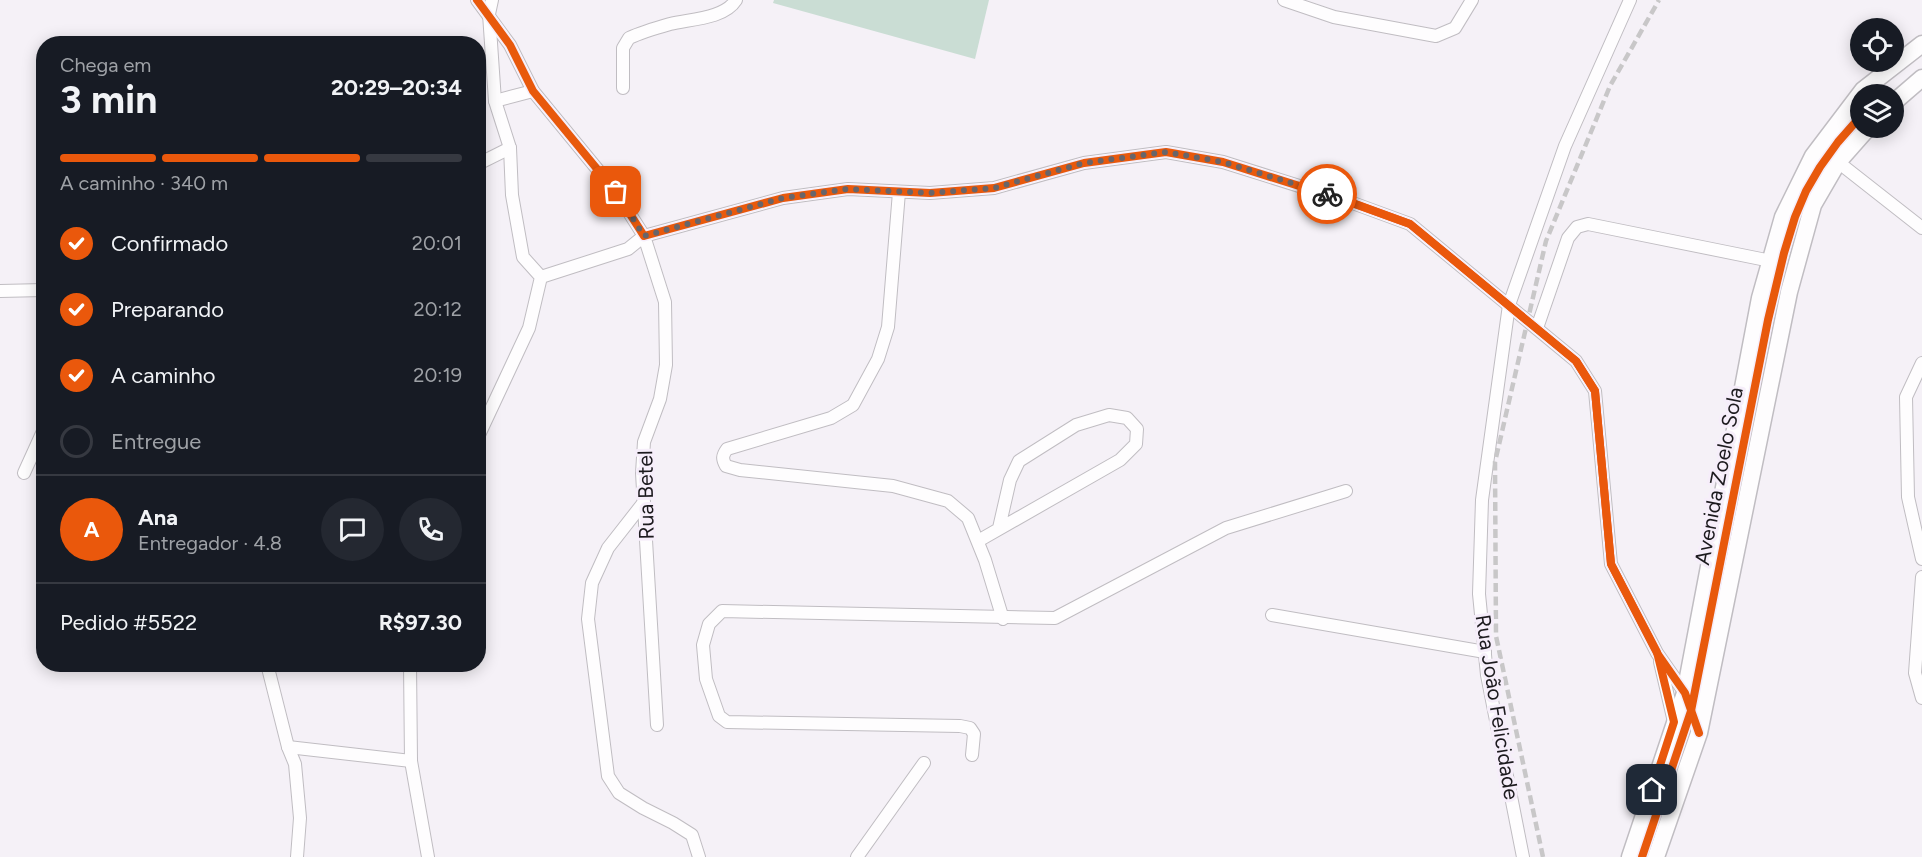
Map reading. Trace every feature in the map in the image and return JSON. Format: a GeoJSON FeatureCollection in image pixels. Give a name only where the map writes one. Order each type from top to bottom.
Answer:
{"type":"FeatureCollection","features":[{"type":"Feature","properties":{"kind":"main road"},"geometry":{"type":"LineString","coordinates":[[1630,857],[1685,693],[1760,298],[1783,217],[1813,156],[1863,90],[1922,44]]}},
{"type":"Feature","properties":{"kind":"main road"},"geometry":{"type":"LineString","coordinates":[[1904,94],[1922,78]]}},
{"type":"Feature","properties":{"kind":"main road"},"geometry":{"type":"LineString","coordinates":[[1656,857],[1699,733],[1789,292],[1813,206],[1839,162],[1859,138]]}},
{"type":"Feature","properties":{"kind":"street","name":"Rua Betel"},"geometry":{"type":"LineString","coordinates":[[477,0],[510,45],[533,92],[616,192],[644,236],[665,302],[666,365],[660,399],[644,442],[642,473],[657,725]]}},
{"type":"Feature","properties":{"kind":"street"},"geometry":{"type":"LineString","coordinates":[[492,0],[489,14],[495,101],[510,148],[512,195],[523,257],[541,277]]}},
{"type":"Feature","properties":{"kind":"street"},"geometry":{"type":"LineString","coordinates":[[623,88],[623,48],[629,38],[668,25],[709,16],[732,5],[736,0]]}},
{"type":"Feature","properties":{"kind":"street"},"geometry":{"type":"LineString","coordinates":[[1288,0],[1334,17],[1436,36],[1455,28],[1472,0]]}},
{"type":"Feature","properties":{"kind":"street","name":"Rua João Felicidade"},"geometry":{"type":"LineString","coordinates":[[1523,857],[1487,675],[1479,594],[1482,500],[1509,305],[1565,146],[1630,0]]}},
{"type":"Feature","properties":{"kind":"street"},"geometry":{"type":"LineString","coordinates":[[495,101],[533,92]]}},
{"type":"Feature","properties":{"kind":"street"},"geometry":{"type":"LineString","coordinates":[[486,160],[510,148]]}},
{"type":"Feature","properties":{"kind":"street"},"geometry":{"type":"LineString","coordinates":[[541,277],[628,249],[644,236],[783,198],[848,189],[930,193],[994,188],[1084,163],[1166,152],[1223,162],[1350,202],[1410,224],[1576,361],[1595,391],[1611,564],[1657,652],[1685,693],[1699,733]]}},
{"type":"Feature","properties":{"kind":"street"},"geometry":{"type":"LineString","coordinates":[[1839,162],[1922,228]]}},
{"type":"Feature","properties":{"kind":"street"},"geometry":{"type":"LineString","coordinates":[[898,192],[888,327],[878,359],[852,405],[831,418],[727,449],[722,460],[726,466],[740,470],[893,486],[948,501],[968,518],[978,541],[1003,619]]}},
{"type":"Feature","properties":{"kind":"street"},"geometry":{"type":"LineString","coordinates":[[1537,328],[1568,238],[1577,227],[1588,224],[1771,261]]}},
{"type":"Feature","properties":{"kind":"street"},"geometry":{"type":"LineString","coordinates":[[486,420],[529,328],[541,277]]}},
{"type":"Feature","properties":{"kind":"street"},"geometry":{"type":"LineString","coordinates":[[0,291],[36,290]]}},
{"type":"Feature","properties":{"kind":"street"},"geometry":{"type":"LineString","coordinates":[[1922,363],[1906,397],[1908,497],[1918,525],[1922,559]]}},
{"type":"Feature","properties":{"kind":"street"},"geometry":{"type":"LineString","coordinates":[[978,541],[1120,460],[1137,444],[1137,429],[1127,418],[1109,415],[1076,425],[1019,461],[1010,480],[999,528]]}},
{"type":"Feature","properties":{"kind":"street"},"geometry":{"type":"LineString","coordinates":[[24,473],[36,447]]}},
{"type":"Feature","properties":{"kind":"street"},"geometry":{"type":"LineString","coordinates":[[972,755],[974,734],[970,728],[960,726],[727,722],[719,716],[706,679],[703,645],[709,624],[722,611],[950,615],[1003,619],[1055,618],[1226,528],[1346,491]]}},
{"type":"Feature","properties":{"kind":"street"},"geometry":{"type":"LineString","coordinates":[[644,502],[608,548],[592,583],[588,619],[608,776],[619,793],[692,835],[699,857]]}},
{"type":"Feature","properties":{"kind":"street"},"geometry":{"type":"LineString","coordinates":[[1922,577],[1915,673],[1922,699]]}},
{"type":"Feature","properties":{"kind":"street"},"geometry":{"type":"LineString","coordinates":[[1272,615],[1485,652]]}},
{"type":"Feature","properties":{"kind":"street"},"geometry":{"type":"LineString","coordinates":[[1657,652],[1674,722]]}},
{"type":"Feature","properties":{"kind":"street"},"geometry":{"type":"LineString","coordinates":[[269,672],[288,747],[295,764],[300,818],[297,857]]}},
{"type":"Feature","properties":{"kind":"street"},"geometry":{"type":"LineString","coordinates":[[410,672],[411,761],[428,857]]}},
{"type":"Feature","properties":{"kind":"street"},"geometry":{"type":"LineString","coordinates":[[288,747],[411,761]]}},
{"type":"Feature","properties":{"kind":"street"},"geometry":{"type":"LineString","coordinates":[[858,857],[924,764]]}},
{"type":"Feature","properties":{"kind":"green space"},"geometry":{"type":"Polygon","coordinates":[[[774,0],[989,0],[975,59],[773,3],[774,0]]]}},
{"type":"Feature","properties":{"kind":"railway"},"geometry":{"type":"LineString","coordinates":[[1543,857],[1496,636],[1495,462],[1546,241],[1610,86],[1659,0]]}},
{"type":"Feature","properties":{"kind":"cycle path"},"geometry":{"type":"LineString","coordinates":[[477,0],[510,45],[533,91],[616,192],[644,236],[783,198],[848,189],[930,193],[994,188],[1084,163],[1166,152],[1223,162],[1350,202],[1410,224],[1576,361],[1595,391],[1611,564],[1657,653],[1685,693],[1699,733]]}},
{"type":"Feature","properties":{"kind":"cycle path","name":"Avenida Zoelo Sola"},"geometry":{"type":"LineString","coordinates":[[1642,857],[1691,711],[1768,320],[1784,253],[1806,191],[1820,167],[1850,128]]}},
{"type":"Feature","properties":{"kind":"way so far"},"geometry":{"type":"LineString","coordinates":[[616,192],[644,236],[783,198],[848,189],[930,193],[994,188],[1084,163],[1166,152],[1223,162],[1327,194]]}},
{"type":"Feature","properties":{"kind":"route"},"geometry":{"type":"LineString","coordinates":[[1327,194],[1410,224],[1576,361],[1595,391],[1611,564],[1657,652],[1674,722],[1652,790]]}}]}
